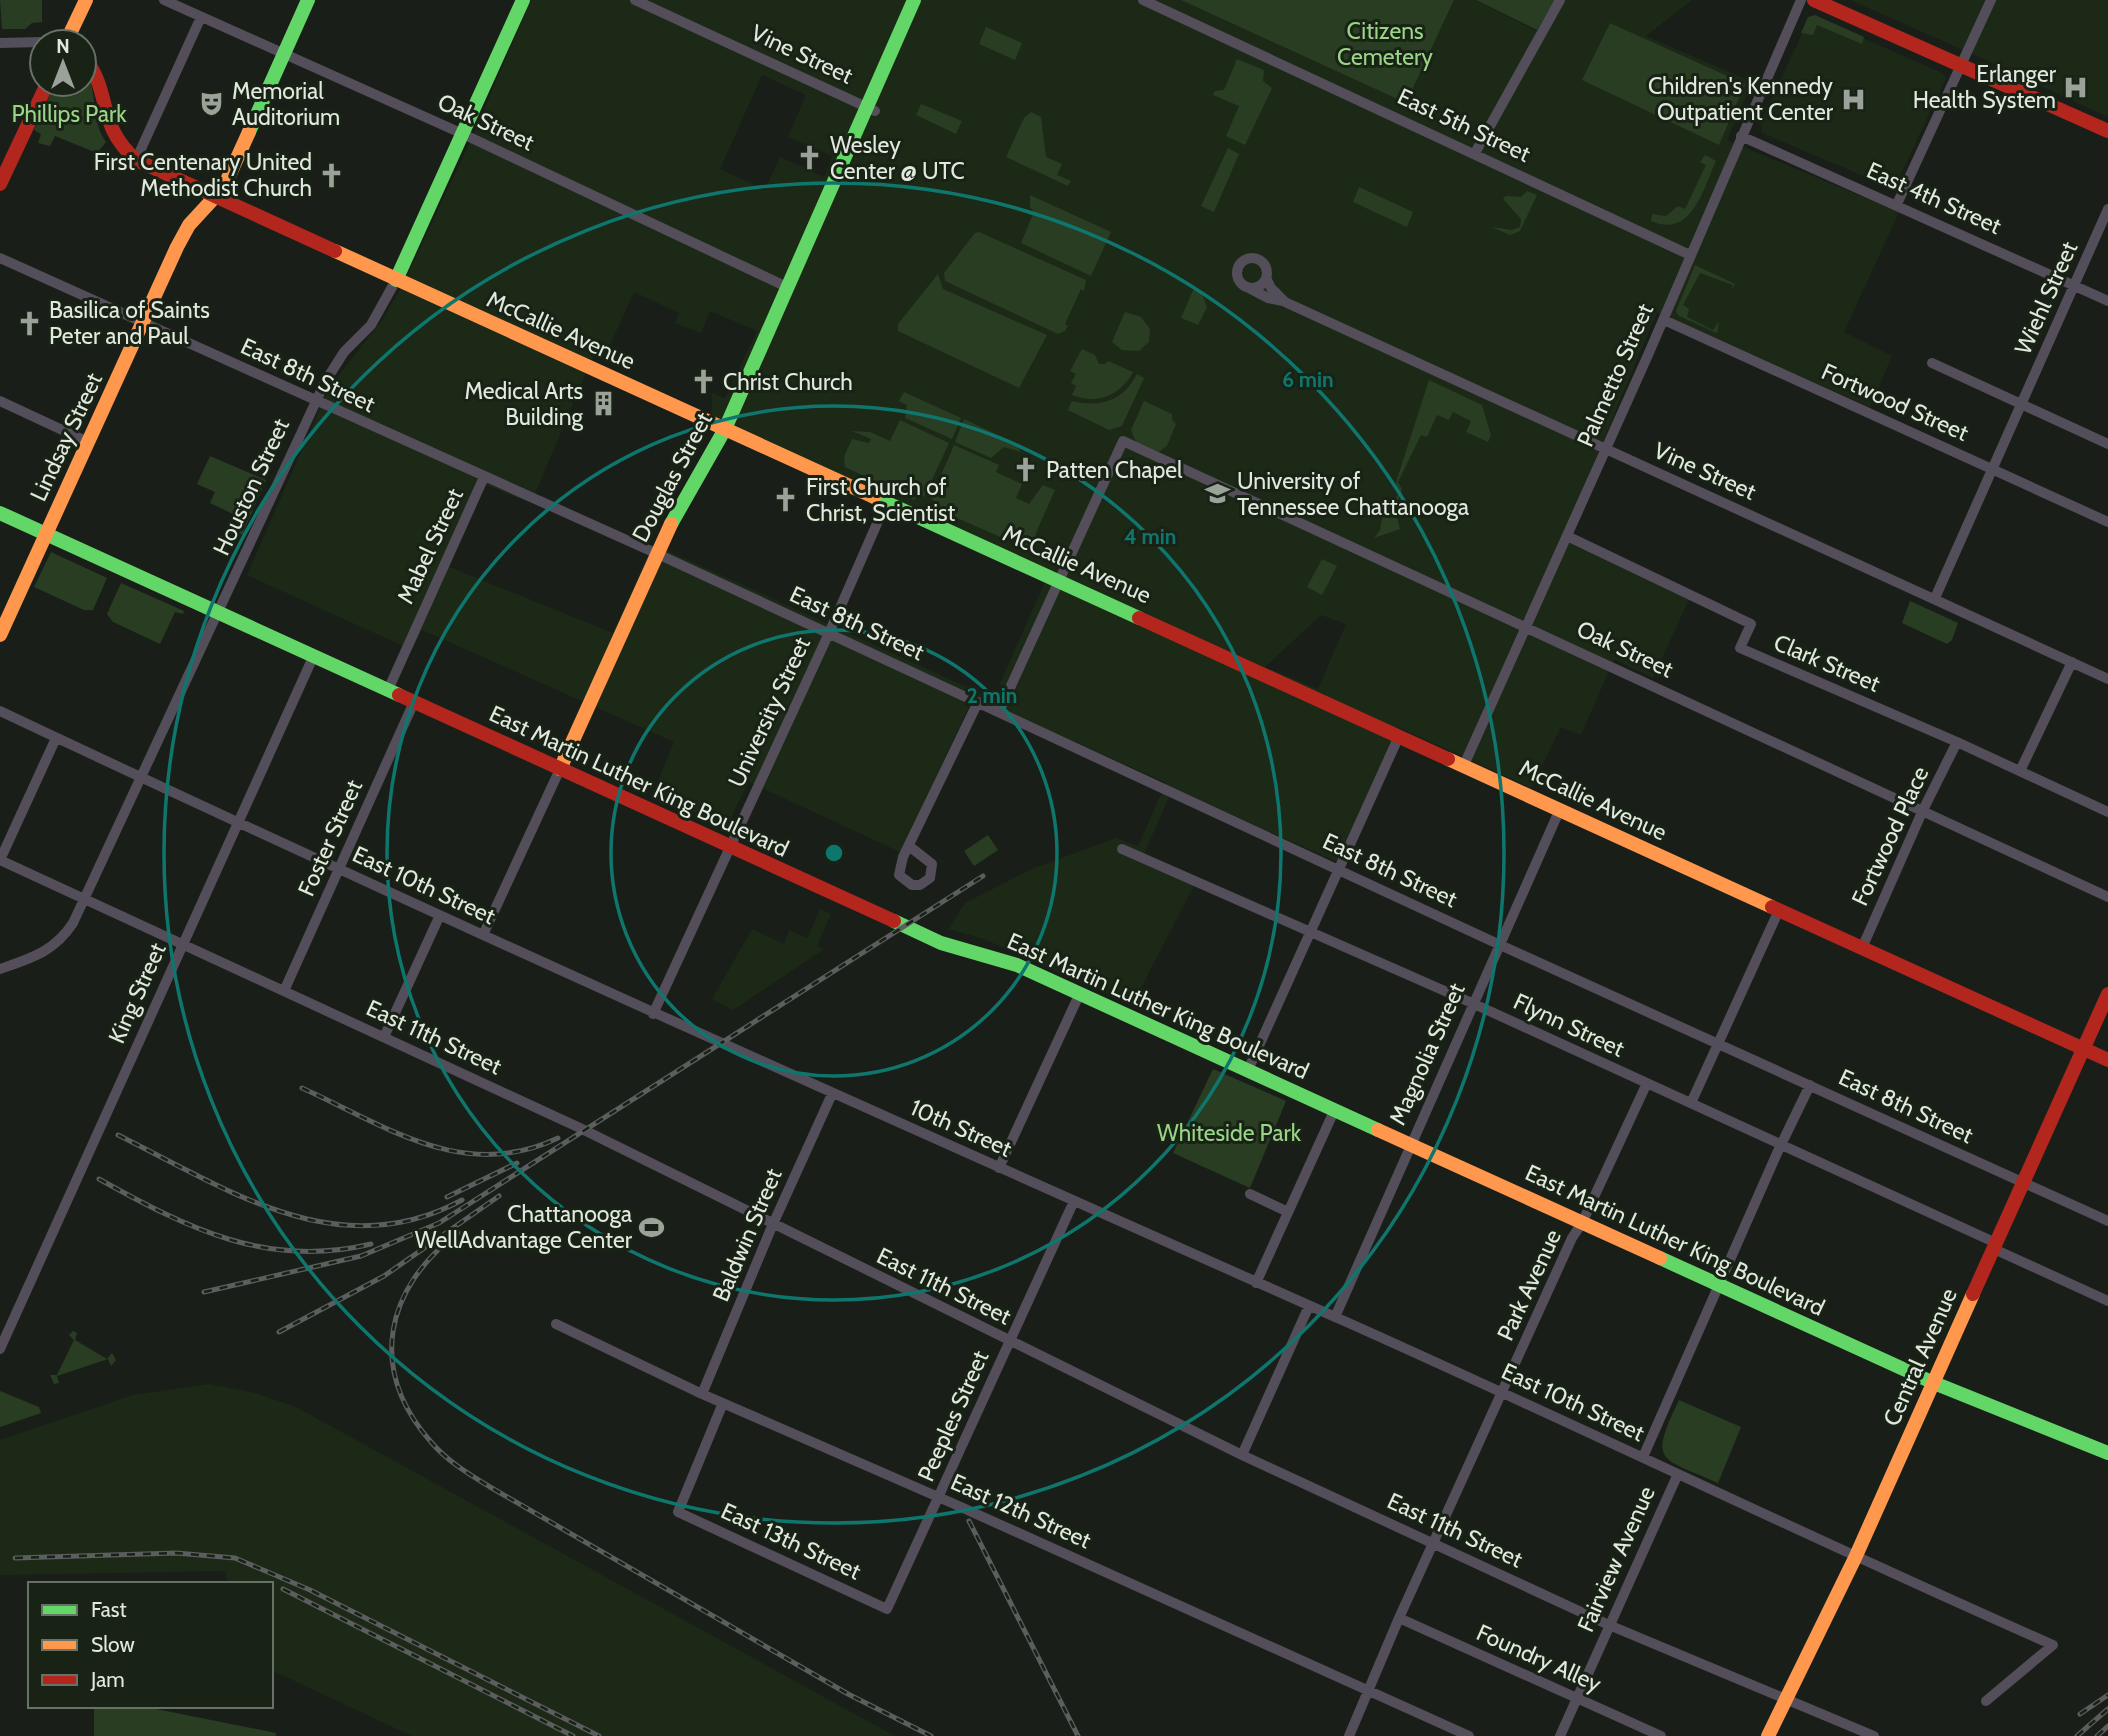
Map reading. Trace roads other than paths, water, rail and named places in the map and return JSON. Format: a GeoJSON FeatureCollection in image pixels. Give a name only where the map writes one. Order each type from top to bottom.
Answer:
{"type":"FeatureCollection","features":[{"type":"Feature","properties":{"kind":"main road"},"geometry":{"type":"LineString","coordinates":[[73,28],[86,0]]}},
{"type":"Feature","properties":{"kind":"main road","name":"Lindsay Street"},"geometry":{"type":"LineString","coordinates":[[0,635],[183,235],[202,209],[216,198],[224,187],[308,0]]}},
{"type":"Feature","properties":{"kind":"main road","name":"Houston Street"},"geometry":{"type":"LineString","coordinates":[[396,279],[523,0]]}},
{"type":"Feature","properties":{"kind":"main road","name":"Douglas Street"},"geometry":{"type":"LineString","coordinates":[[560,769],[676,512],[725,429],[787,287],[871,109],[914,0]]}},
{"type":"Feature","properties":{"kind":"main road"},"geometry":{"type":"LineString","coordinates":[[1815,0],[2108,131]]}},
{"type":"Feature","properties":{"kind":"main road","name":"McCallie Avenue"},"geometry":{"type":"LineString","coordinates":[[98,83],[111,134],[121,148],[136,160],[2108,1060]]}},
{"type":"Feature","properties":{"kind":"main road"},"geometry":{"type":"LineString","coordinates":[[1,181],[40,98]]}},
{"type":"Feature","properties":{"kind":"main road","name":"East Martin Luther King Boulevard"},"geometry":{"type":"LineString","coordinates":[[0,513],[941,943],[1017,965],[1934,1383],[2108,1454]]}},
{"type":"Feature","properties":{"kind":"main road","name":"Central Avenue"},"geometry":{"type":"LineString","coordinates":[[1768,1736],[1855,1558],[2108,994]]}},
{"type":"Feature","properties":{"kind":"street","name":"Oak Street"},"geometry":{"type":"LineString","coordinates":[[164,0],[463,134],[787,287]]}},
{"type":"Feature","properties":{"kind":"street","name":"Vine Street"},"geometry":{"type":"LineString","coordinates":[[635,0],[871,109]]}},
{"type":"Feature","properties":{"kind":"street","name":"East 5th Street"},"geometry":{"type":"LineString","coordinates":[[1143,0],[1690,255]]}},
{"type":"Feature","properties":{"kind":"street"},"geometry":{"type":"LineString","coordinates":[[1475,153],[1560,0]]}},
{"type":"Feature","properties":{"kind":"street","name":"Palmetto Street"},"geometry":{"type":"LineString","coordinates":[[1464,765],[1604,448],[1664,320],[1801,0]]}},
{"type":"Feature","properties":{"kind":"street"},"geometry":{"type":"LineString","coordinates":[[1897,204],[1991,0]]}},
{"type":"Feature","properties":{"kind":"street"},"geometry":{"type":"LineString","coordinates":[[136,160],[201,17]]}},
{"type":"Feature","properties":{"kind":"street"},"geometry":{"type":"LineString","coordinates":[[0,43],[28,42]]}},
{"type":"Feature","properties":{"kind":"street","name":"East 4th Street"},"geometry":{"type":"LineString","coordinates":[[1741,136],[2108,301]]}},
{"type":"Feature","properties":{"kind":"street","name":"Wiehl Street"},"geometry":{"type":"LineString","coordinates":[[2021,404],[2108,209]]}},
{"type":"Feature","properties":{"kind":"street","name":"East 8th Street"},"geometry":{"type":"LineString","coordinates":[[0,258],[484,477]]}},
{"type":"Feature","properties":{"kind":"street","name":"Vine Street"},"geometry":{"type":"LineString","coordinates":[[1285,302],[1270,288],[1265,266],[1259,259],[1244,261],[1237,274],[1247,286],[1268,298],[1285,302],[2108,679]]}},
{"type":"Feature","properties":{"kind":"street"},"geometry":{"type":"LineString","coordinates":[[1247,286],[1259,286],[1266,278]]}},
{"type":"Feature","properties":{"kind":"street","name":"Houston Street"},"geometry":{"type":"LineString","coordinates":[[0,969],[39,956],[64,937],[143,777],[333,366],[371,325],[396,279]]}},
{"type":"Feature","properties":{"kind":"street","name":"Fortwood Street"},"geometry":{"type":"LineString","coordinates":[[1664,320],[2108,522]]}},
{"type":"Feature","properties":{"kind":"street"},"geometry":{"type":"LineString","coordinates":[[1931,363],[2108,444]]}},
{"type":"Feature","properties":{"kind":"street"},"geometry":{"type":"LineString","coordinates":[[0,401],[88,442]]}},
{"type":"Feature","properties":{"kind":"street"},"geometry":{"type":"LineString","coordinates":[[1935,598],[2021,404]]}},
{"type":"Feature","properties":{"kind":"street","name":"Oak Street"},"geometry":{"type":"LineString","coordinates":[[1058,581],[1123,441],[2108,897]]}},
{"type":"Feature","properties":{"kind":"street","name":"Mabel Street"},"geometry":{"type":"LineString","coordinates":[[387,690],[484,477],[656,554]]}},
{"type":"Feature","properties":{"kind":"street","name":"University Street"},"geometry":{"type":"LineString","coordinates":[[653,1014],[886,503]]}},
{"type":"Feature","properties":{"kind":"street","name":"Clark Street"},"geometry":{"type":"LineString","coordinates":[[1567,536],[1752,624],[1740,648],[1957,742],[2108,812]]}},
{"type":"Feature","properties":{"kind":"street","name":"East 8th Street"},"geometry":{"type":"LineString","coordinates":[[656,554],[1339,868],[1498,944],[2108,1221]]}},
{"type":"Feature","properties":{"kind":"street"},"geometry":{"type":"LineString","coordinates":[[999,712],[1058,581]]}},
{"type":"Feature","properties":{"kind":"street","name":"King Street"},"geometry":{"type":"LineString","coordinates":[[0,1349],[314,655]]}},
{"type":"Feature","properties":{"kind":"street"},"geometry":{"type":"LineString","coordinates":[[2020,771],[2073,662]]}},
{"type":"Feature","properties":{"kind":"street","name":"Foster Street"},"geometry":{"type":"LineString","coordinates":[[284,991],[414,702]]}},
{"type":"Feature","properties":{"kind":"street"},"geometry":{"type":"LineString","coordinates":[[909,846],[978,702]]}},
{"type":"Feature","properties":{"kind":"street","name":"East 10th Street"},"geometry":{"type":"LineString","coordinates":[[0,711],[653,1014],[832,1094]]}},
{"type":"Feature","properties":{"kind":"street"},"geometry":{"type":"LineString","coordinates":[[1248,1070],[1399,736]]}},
{"type":"Feature","properties":{"kind":"street"},"geometry":{"type":"LineString","coordinates":[[0,860],[56,738]]}},
{"type":"Feature","properties":{"kind":"street","name":"Fortwood Place"},"geometry":{"type":"LineString","coordinates":[[1862,948],[1923,810],[1957,742]]}},
{"type":"Feature","properties":{"kind":"street","name":"Douglas Street"},"geometry":{"type":"LineString","coordinates":[[483,935],[560,769]]}},
{"type":"Feature","properties":{"kind":"street","name":"Magnolia Street"},"geometry":{"type":"LineString","coordinates":[[1335,1317],[1560,809]]}},
{"type":"Feature","properties":{"kind":"street","name":"Flynn Street"},"geometry":{"type":"LineString","coordinates":[[1122,849],[1691,1103],[2108,1301]]}},
{"type":"Feature","properties":{"kind":"street","name":"East 11th Street"},"geometry":{"type":"LineString","coordinates":[[0,860],[580,1128],[1242,1455],[1609,1625],[1874,1736]]}},
{"type":"Feature","properties":{"kind":"street"},"geometry":{"type":"LineString","coordinates":[[1691,1103],[1779,910]]}},
{"type":"Feature","properties":{"kind":"street"},"geometry":{"type":"LineString","coordinates":[[384,1037],[440,915]]}},
{"type":"Feature","properties":{"kind":"street"},"geometry":{"type":"LineString","coordinates":[[999,1168],[1080,993]]}},
{"type":"Feature","properties":{"kind":"street","name":"Park Avenue"},"geometry":{"type":"LineString","coordinates":[[1349,1736],[1370,1692],[1399,1618],[1572,1238],[1582,1223],[1647,1083]]}},
{"type":"Feature","properties":{"kind":"street","name":"Fairview Avenue"},"geometry":{"type":"LineString","coordinates":[[1643,1457],[1811,1085]]}},
{"type":"Feature","properties":{"kind":"street","name":"10th Street"},"geometry":{"type":"LineString","coordinates":[[832,1094],[1073,1201]]}},
{"type":"Feature","properties":{"kind":"street","name":"Baldwin Street"},"geometry":{"type":"LineString","coordinates":[[702,1394],[773,1224],[832,1094]]}},
{"type":"Feature","properties":{"kind":"street"},"geometry":{"type":"LineString","coordinates":[[1256,1283],[1286,1211],[1335,1109]]}},
{"type":"Feature","properties":{"kind":"street"},"geometry":{"type":"LineString","coordinates":[[1250,1194],[1286,1211]]}},
{"type":"Feature","properties":{"kind":"street","name":"East 10th Street"},"geometry":{"type":"LineString","coordinates":[[1073,1201],[1503,1393],[1855,1558],[2053,1645],[1986,1702]]}},
{"type":"Feature","properties":{"kind":"street","name":"Peeples Street"},"geometry":{"type":"LineString","coordinates":[[887,1609],[1073,1201]]}},
{"type":"Feature","properties":{"kind":"street"},"geometry":{"type":"LineString","coordinates":[[1242,1455],[1309,1306]]}},
{"type":"Feature","properties":{"kind":"street","name":"East 12th Street"},"geometry":{"type":"LineString","coordinates":[[556,1324],[702,1394],[939,1497],[1468,1736]]}},
{"type":"Feature","properties":{"kind":"street","name":"East 13th Street"},"geometry":{"type":"LineString","coordinates":[[723,1403],[678,1512],[887,1609]]}},
{"type":"Feature","properties":{"kind":"street","name":"Fairview Avenue"},"geometry":{"type":"LineString","coordinates":[[1560,1736],[1677,1476]]}},
{"type":"Feature","properties":{"kind":"street","name":"Foundry Alley"},"geometry":{"type":"LineString","coordinates":[[1399,1618],[1661,1736]]}},
{"type":"Feature","properties":{"kind":"railway"},"geometry":{"type":"LineString","coordinates":[[204,1292],[361,1256],[439,1223],[983,876]]}},
{"type":"Feature","properties":{"kind":"railway"},"geometry":{"type":"LineString","coordinates":[[302,1088],[395,1132],[458,1152],[490,1155],[523,1150],[558,1138]]}},
{"type":"Feature","properties":{"kind":"railway"},"geometry":{"type":"LineString","coordinates":[[118,1135],[242,1197],[285,1213],[328,1223],[372,1226],[416,1219],[462,1200]]}},
{"type":"Feature","properties":{"kind":"railway"},"geometry":{"type":"LineString","coordinates":[[447,1197],[517,1163]]}},
{"type":"Feature","properties":{"kind":"railway"},"geometry":{"type":"LineString","coordinates":[[99,1179],[196,1228],[262,1247],[297,1251],[333,1250],[371,1244]]}},
{"type":"Feature","properties":{"kind":"railway"},"geometry":{"type":"LineString","coordinates":[[279,1332],[384,1276],[499,1196]]}},
{"type":"Feature","properties":{"kind":"railway"},"geometry":{"type":"LineString","coordinates":[[458,1233],[433,1255],[414,1279],[401,1304],[393,1331],[392,1358],[398,1386],[411,1414],[437,1449],[490,1487],[848,1694],[931,1736]]}},
{"type":"Feature","properties":{"kind":"railway"},"geometry":{"type":"LineString","coordinates":[[969,1521],[1078,1736]]}},
{"type":"Feature","properties":{"kind":"railway"},"geometry":{"type":"LineString","coordinates":[[15,1558],[176,1553],[235,1558],[310,1590],[599,1736]]}},
{"type":"Feature","properties":{"kind":"railway"},"geometry":{"type":"LineString","coordinates":[[283,1589],[573,1736]]}},
{"type":"Feature","properties":{"kind":"railway"},"geometry":{"type":"LineString","coordinates":[[2080,1714],[2108,1695]]}},
{"type":"Feature","properties":{"kind":"railway"},"geometry":{"type":"LineString","coordinates":[[2077,1736],[2108,1709]]}},
{"type":"Feature","properties":{"kind":"railway"},"geometry":{"type":"LineString","coordinates":[[2097,1736],[2108,1726]]}},
{"type":"Feature","properties":{"kind":"place","name":"Erlanger Health System"},"geometry":{"type":"Point","coordinates":[2076,87]}},
{"type":"Feature","properties":{"kind":"place","name":"Children's Kennedy Outpatient Center"},"geometry":{"type":"Point","coordinates":[1853,99]}},
{"type":"Feature","properties":{"kind":"place","name":"Memorial Auditorium"},"geometry":{"type":"Point","coordinates":[212,104]}},
{"type":"Feature","properties":{"kind":"place","name":"Wesley Center @ UTC"},"geometry":{"type":"Point","coordinates":[810,158]}},
{"type":"Feature","properties":{"kind":"place","name":"First Centenary United Methodist Church"},"geometry":{"type":"Point","coordinates":[332,175]}},
{"type":"Feature","properties":{"kind":"place","name":"Basilica of Saints Peter and Paul"},"geometry":{"type":"Point","coordinates":[29,323]}},
{"type":"Feature","properties":{"kind":"place","name":"Christ Church"},"geometry":{"type":"Point","coordinates":[703,382]}},
{"type":"Feature","properties":{"kind":"place","name":"Medical Arts Building"},"geometry":{"type":"Point","coordinates":[603,404]}},
{"type":"Feature","properties":{"kind":"place","name":"Patten Chapel"},"geometry":{"type":"Point","coordinates":[1026,470]}},
{"type":"Feature","properties":{"kind":"place","name":"University of Tennessee Chattanooga"},"geometry":{"type":"Point","coordinates":[1217,494]}},
{"type":"Feature","properties":{"kind":"place","name":"First Church of Christ, Scientist"},"geometry":{"type":"Point","coordinates":[786,500]}},
{"type":"Feature","properties":{"kind":"place","name":"Chattanooga WellAdvantage Center"},"geometry":{"type":"Point","coordinates":[652,1227]}},
{"type":"Feature","properties":{"kind":"park label","name":"Citizens Cemetery"},"geometry":{"type":"Point","coordinates":[1385,44]}},
{"type":"Feature","properties":{"kind":"park label","name":"Phillips Park"},"geometry":{"type":"Point","coordinates":[69,114]}},
{"type":"Feature","properties":{"kind":"park label","name":"Whiteside Park"},"geometry":{"type":"Point","coordinates":[1229,1133]}}]}
